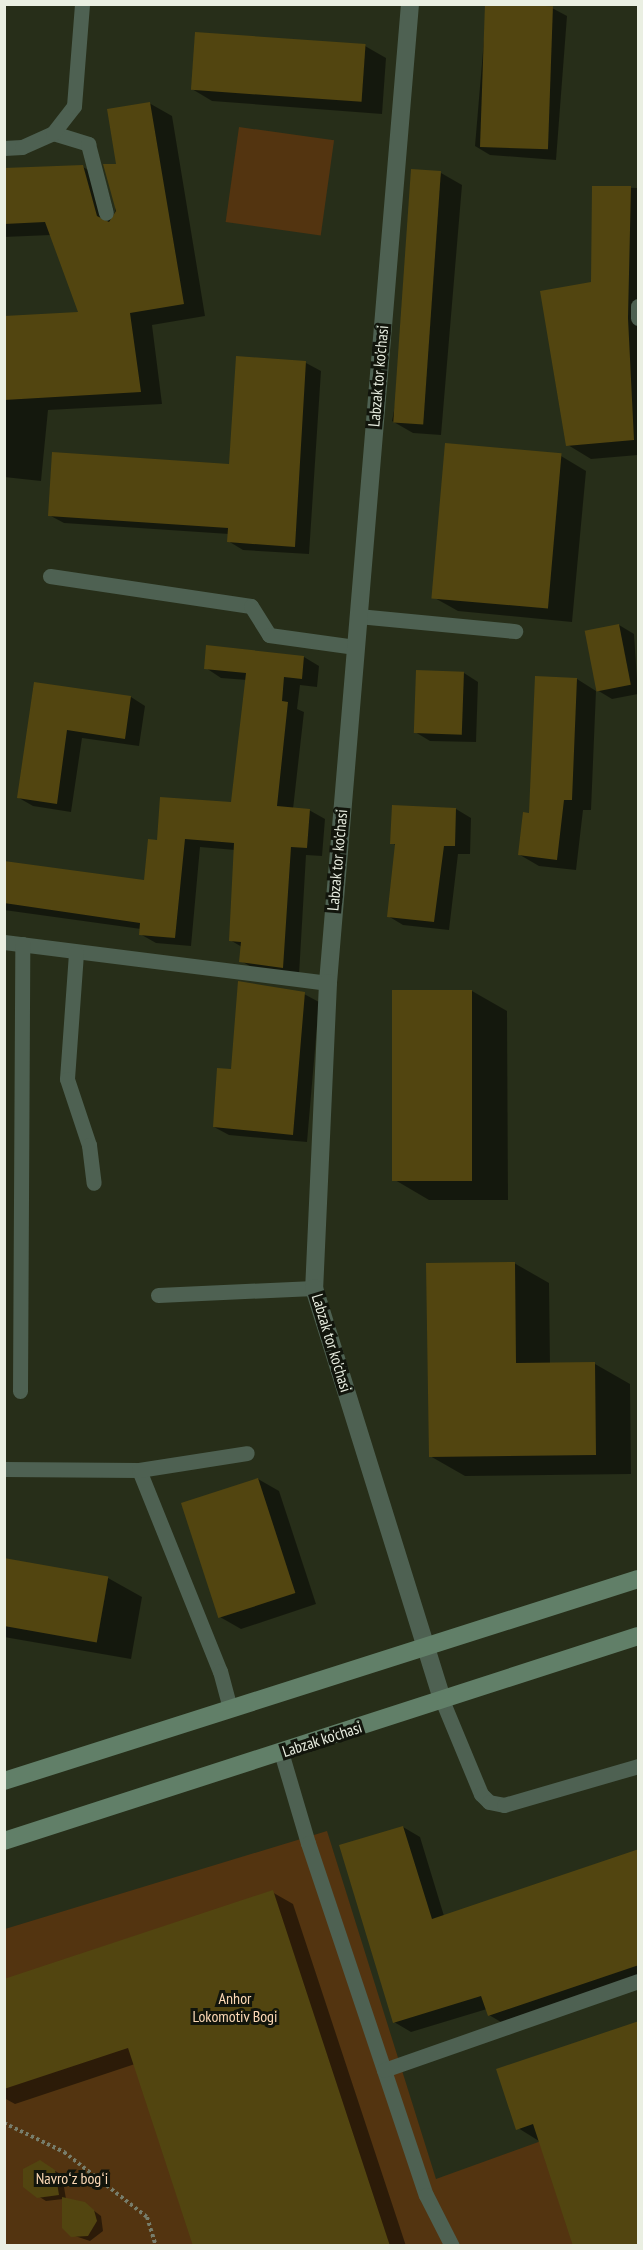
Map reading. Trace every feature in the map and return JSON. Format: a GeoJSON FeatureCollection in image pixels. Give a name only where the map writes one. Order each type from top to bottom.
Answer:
{"type":"FeatureCollection","features":[{"type":"Feature","properties":{"kind":"main road"},"geometry":{"type":"LineString","coordinates":[[4,1781],[639,1579]]}},
{"type":"Feature","properties":{"kind":"main road","name":"Labzak ko'chasi"},"geometry":{"type":"LineString","coordinates":[[4,1841],[639,1636]]}},
{"type":"Feature","properties":{"kind":"street","name":"Labzak tor ko'chasi"},"geometry":{"type":"LineString","coordinates":[[410,4],[328,983],[314,1288],[442,1700]]}},
{"type":"Feature","properties":{"kind":"lane"},"geometry":{"type":"LineString","coordinates":[[4,147],[22,147],[53,133],[74,106],[82,4]]}},
{"type":"Feature","properties":{"kind":"lane"},"geometry":{"type":"LineString","coordinates":[[53,133],[88,144],[106,213]]}},
{"type":"Feature","properties":{"kind":"lane"},"geometry":{"type":"LineString","coordinates":[[639,306],[639,318]]}},
{"type":"Feature","properties":{"kind":"lane"},"geometry":{"type":"LineString","coordinates":[[50,576],[251,606],[269,635],[355,647]]}},
{"type":"Feature","properties":{"kind":"lane"},"geometry":{"type":"LineString","coordinates":[[358,616],[515,631]]}},
{"type":"Feature","properties":{"kind":"lane"},"geometry":{"type":"LineString","coordinates":[[4,942],[76,953],[328,983]]}},
{"type":"Feature","properties":{"kind":"lane"},"geometry":{"type":"LineString","coordinates":[[20,1391],[22,944]]}},
{"type":"Feature","properties":{"kind":"lane"},"geometry":{"type":"LineString","coordinates":[[76,953],[67,1079],[89,1145],[94,1183]]}},
{"type":"Feature","properties":{"kind":"lane"},"geometry":{"type":"LineString","coordinates":[[158,1295],[314,1288]]}},
{"type":"Feature","properties":{"kind":"lane"},"geometry":{"type":"LineString","coordinates":[[4,1469],[139,1470],[247,1453]]}},
{"type":"Feature","properties":{"kind":"lane"},"geometry":{"type":"LineString","coordinates":[[139,1470],[220,1671],[230,1709]]}},
{"type":"Feature","properties":{"kind":"lane"},"geometry":{"type":"LineString","coordinates":[[442,1700],[480,1794],[489,1802],[504,1805],[639,1766]]}},
{"type":"Feature","properties":{"kind":"lane"},"geometry":{"type":"LineString","coordinates":[[281,1752],[426,2195],[452,2246]]}},
{"type":"Feature","properties":{"kind":"lane"},"geometry":{"type":"LineString","coordinates":[[384,2070],[639,1981]]}},
{"type":"Feature","properties":{"kind":"path"},"geometry":{"type":"LineString","coordinates":[[4,2123],[64,2152],[147,2217],[156,2246]]}},
{"type":"Feature","properties":{"kind":"green space"},"geometry":{"type":"Polygon","coordinates":[[[239,127],[334,140],[321,235],[226,222],[239,127]]]}},
{"type":"Feature","properties":{"kind":"green space","name":"Anhor Lokomotiv Bogi"},"geometry":{"type":"Polygon","coordinates":[[[327,1831],[436,2179],[638,2106],[638,2245],[5,2246],[5,1929],[327,1831]]]}},
{"type":"Feature","properties":{"kind":"building"},"geometry":{"type":"Polygon","coordinates":[[[485,4],[553,6],[548,149],[480,147],[485,4]]]}},
{"type":"Feature","properties":{"kind":"building"},"geometry":{"type":"Polygon","coordinates":[[[195,32],[366,44],[362,102],[191,90],[195,32]]]}},
{"type":"Feature","properties":{"kind":"building"},"geometry":{"type":"Polygon","coordinates":[[[150,102],[184,304],[130,313],[141,392],[4,400],[4,316],[78,312],[45,222],[4,224],[4,168],[83,165],[97,216],[109,222],[116,211],[103,164],[116,164],[107,109],[150,102]]]}},
{"type":"Feature","properties":{"kind":"building"},"geometry":{"type":"Polygon","coordinates":[[[411,169],[441,171],[423,424],[393,422],[411,169]]]}},
{"type":"Feature","properties":{"kind":"building"},"geometry":{"type":"Polygon","coordinates":[[[592,186],[631,186],[628,318],[634,440],[566,446],[540,291],[591,282],[592,186]]]}},
{"type":"Feature","properties":{"kind":"building"},"geometry":{"type":"Polygon","coordinates":[[[236,356],[306,361],[295,547],[227,542],[228,528],[48,516],[52,452],[229,464],[236,356]]]}},
{"type":"Feature","properties":{"kind":"building"},"geometry":{"type":"Polygon","coordinates":[[[445,443],[562,453],[548,609],[431,598],[445,443]]]}},
{"type":"Feature","properties":{"kind":"building"},"geometry":{"type":"Polygon","coordinates":[[[619,624],[631,685],[596,692],[585,631],[619,624]]]}},
{"type":"Feature","properties":{"kind":"building"},"geometry":{"type":"Polygon","coordinates":[[[206,645],[304,656],[302,679],[284,677],[282,701],[288,702],[277,806],[310,809],[307,848],[291,847],[283,968],[239,962],[241,942],[229,941],[234,843],[185,839],[175,938],[139,935],[140,923],[4,903],[4,861],[144,880],[148,839],[157,840],[160,797],[231,802],[246,673],[204,669],[206,645]]]}},
{"type":"Feature","properties":{"kind":"building"},"geometry":{"type":"Polygon","coordinates":[[[416,670],[464,672],[462,735],[414,733],[416,670]]]}},
{"type":"Feature","properties":{"kind":"building"},"geometry":{"type":"Polygon","coordinates":[[[535,676],[577,678],[572,800],[564,800],[557,860],[518,855],[523,812],[529,813],[535,676]]]}},
{"type":"Feature","properties":{"kind":"building"},"geometry":{"type":"Polygon","coordinates":[[[34,682],[131,696],[125,739],[67,730],[57,804],[17,798],[34,682]]]}},
{"type":"Feature","properties":{"kind":"building"},"geometry":{"type":"Polygon","coordinates":[[[392,805],[456,808],[455,846],[444,846],[434,922],[387,917],[395,844],[390,844],[392,805]]]}},
{"type":"Feature","properties":{"kind":"building"},"geometry":{"type":"Polygon","coordinates":[[[238,981],[305,992],[293,1135],[213,1127],[217,1068],[231,1069],[238,981]]]}},
{"type":"Feature","properties":{"kind":"building"},"geometry":{"type":"Polygon","coordinates":[[[392,990],[472,990],[472,1181],[392,1181],[392,990]]]}},
{"type":"Feature","properties":{"kind":"building"},"geometry":{"type":"Polygon","coordinates":[[[515,1262],[516,1363],[595,1362],[596,1455],[429,1457],[426,1263],[515,1262]]]}},
{"type":"Feature","properties":{"kind":"building"},"geometry":{"type":"Polygon","coordinates":[[[258,1478],[295,1593],[218,1618],[181,1503],[258,1478]]]}},
{"type":"Feature","properties":{"kind":"building"},"geometry":{"type":"Polygon","coordinates":[[[4,1558],[108,1576],[97,1642],[4,1626],[4,1558]]]}},
{"type":"Feature","properties":{"kind":"building"},"geometry":{"type":"Polygon","coordinates":[[[403,1826],[432,1919],[639,1849],[639,1965],[488,2016],[481,1996],[393,2023],[339,1845],[403,1826]]]}},
{"type":"Feature","properties":{"kind":"building"},"geometry":{"type":"Polygon","coordinates":[[[273,1890],[390,2246],[193,2246],[128,2048],[4,2089],[4,1979],[273,1890]]]}},
{"type":"Feature","properties":{"kind":"building"},"geometry":{"type":"Polygon","coordinates":[[[639,2021],[639,2246],[573,2246],[533,2124],[516,2130],[496,2069],[639,2021]]]}},
{"type":"Feature","properties":{"kind":"building"},"geometry":{"type":"Polygon","coordinates":[[[40,2160],[55,2170],[59,2195],[37,2198],[23,2187],[23,2169],[40,2160]]]}},
{"type":"Feature","properties":{"kind":"building"},"geometry":{"type":"Polygon","coordinates":[[[62,2197],[85,2202],[94,2210],[97,2221],[88,2236],[71,2237],[62,2228],[62,2197]]]}},
{"type":"Feature","properties":{"kind":"park label","name":"Navroʻz bogʻi"},"geometry":{"type":"Point","coordinates":[72,2178]}}]}
